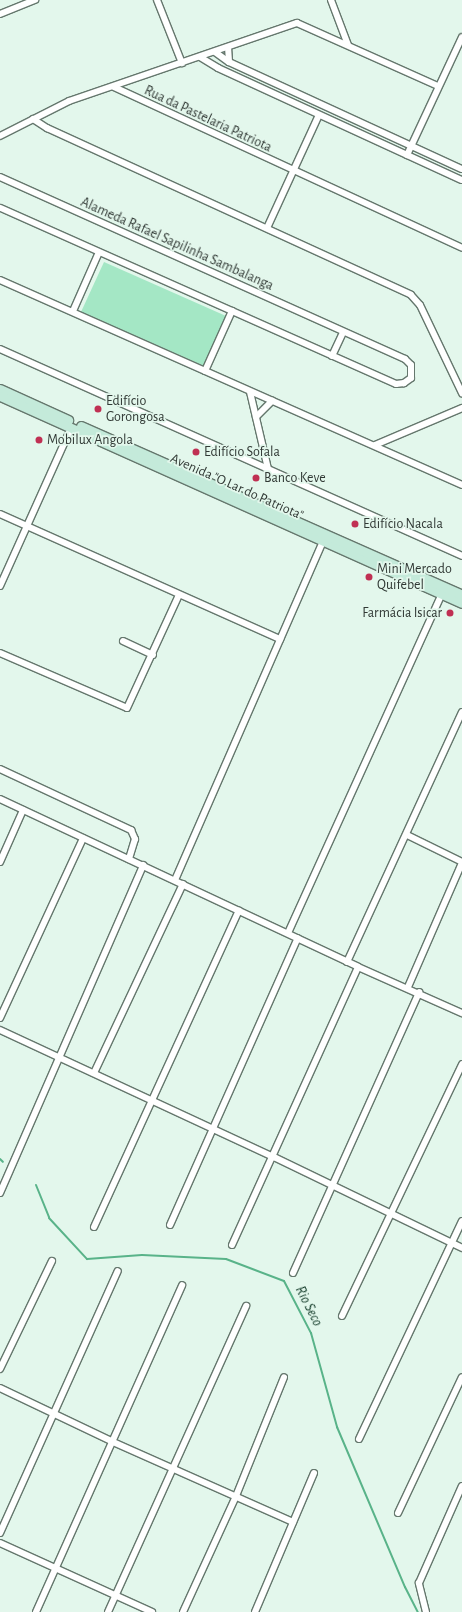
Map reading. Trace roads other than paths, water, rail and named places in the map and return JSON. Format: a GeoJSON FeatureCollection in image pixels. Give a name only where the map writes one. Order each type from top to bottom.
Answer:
{"type":"FeatureCollection","features":[{"type":"Feature","properties":{"kind":"main road","name":"Avenida \"O Lar do Patriota\""},"geometry":{"type":"LineString","coordinates":[[0,389],[462,595]]}},
{"type":"Feature","properties":{"kind":"main road","name":"Avenida \"O Lar do Patriota\""},"geometry":{"type":"LineString","coordinates":[[0,396],[462,603]]}},
{"type":"Feature","properties":{"kind":"street"},"geometry":{"type":"LineString","coordinates":[[0,14],[36,0]]}},
{"type":"Feature","properties":{"kind":"street"},"geometry":{"type":"LineString","coordinates":[[157,0],[182,63]]}},
{"type":"Feature","properties":{"kind":"street"},"geometry":{"type":"LineString","coordinates":[[331,0],[348,44]]}},
{"type":"Feature","properties":{"kind":"street"},"geometry":{"type":"LineString","coordinates":[[0,136],[68,101],[114,87],[297,23],[348,44],[438,86]]}},
{"type":"Feature","properties":{"kind":"street"},"geometry":{"type":"LineString","coordinates":[[407,155],[462,37]]}},
{"type":"Feature","properties":{"kind":"street"},"geometry":{"type":"LineString","coordinates":[[228,47],[229,62]]}},
{"type":"Feature","properties":{"kind":"street"},"geometry":{"type":"LineString","coordinates":[[215,52],[229,62],[462,169]]}},
{"type":"Feature","properties":{"kind":"street"},"geometry":{"type":"LineString","coordinates":[[200,57],[218,68],[462,180]]}},
{"type":"Feature","properties":{"kind":"street","name":"Rua da Pastelaria Patriota"},"geometry":{"type":"LineString","coordinates":[[114,87],[294,172],[462,248]]}},
{"type":"Feature","properties":{"kind":"street"},"geometry":{"type":"LineString","coordinates":[[267,228],[319,115]]}},
{"type":"Feature","properties":{"kind":"street"},"geometry":{"type":"LineString","coordinates":[[33,119],[47,128],[267,228],[417,300],[462,393]]}},
{"type":"Feature","properties":{"kind":"street","name":"Alameda Rafael Sapilinha Sambalanga"},"geometry":{"type":"LineString","coordinates":[[0,178],[409,362],[413,369],[411,378],[404,383],[396,384],[0,208]]}},
{"type":"Feature","properties":{"kind":"street"},"geometry":{"type":"LineString","coordinates":[[73,310],[99,252]]}},
{"type":"Feature","properties":{"kind":"street"},"geometry":{"type":"LineString","coordinates":[[0,280],[73,310],[250,392],[462,485]]}},
{"type":"Feature","properties":{"kind":"street"},"geometry":{"type":"LineString","coordinates":[[206,371],[232,311]]}},
{"type":"Feature","properties":{"kind":"street"},"geometry":{"type":"LineString","coordinates":[[332,356],[343,332]]}},
{"type":"Feature","properties":{"kind":"street"},"geometry":{"type":"LineString","coordinates":[[0,349],[462,556]]}},
{"type":"Feature","properties":{"kind":"street"},"geometry":{"type":"LineString","coordinates":[[250,392],[268,469]]}},
{"type":"Feature","properties":{"kind":"street"},"geometry":{"type":"LineString","coordinates":[[256,418],[272,401]]}},
{"type":"Feature","properties":{"kind":"street"},"geometry":{"type":"LineString","coordinates":[[375,446],[462,408]]}},
{"type":"Feature","properties":{"kind":"street"},"geometry":{"type":"LineString","coordinates":[[0,586],[70,428]]}},
{"type":"Feature","properties":{"kind":"street"},"geometry":{"type":"LineString","coordinates":[[0,514],[280,639]]}},
{"type":"Feature","properties":{"kind":"street"},"geometry":{"type":"LineString","coordinates":[[175,880],[323,541]]}},
{"type":"Feature","properties":{"kind":"street"},"geometry":{"type":"LineString","coordinates":[[288,933],[442,594]]}},
{"type":"Feature","properties":{"kind":"street"},"geometry":{"type":"LineString","coordinates":[[0,653],[127,708],[153,655],[179,595]]}},
{"type":"Feature","properties":{"kind":"street"},"geometry":{"type":"LineString","coordinates":[[123,641],[153,655]]}},
{"type":"Feature","properties":{"kind":"street"},"geometry":{"type":"LineString","coordinates":[[347,962],[407,835],[462,712]]}},
{"type":"Feature","properties":{"kind":"street"},"geometry":{"type":"LineString","coordinates":[[0,769],[131,830],[135,839],[129,859]]}},
{"type":"Feature","properties":{"kind":"street"},"geometry":{"type":"LineString","coordinates":[[0,798],[347,962],[408,987],[462,1013]]}},
{"type":"Feature","properties":{"kind":"street"},"geometry":{"type":"LineString","coordinates":[[0,862],[23,810]]}},
{"type":"Feature","properties":{"kind":"street"},"geometry":{"type":"LineString","coordinates":[[407,835],[462,863],[408,987]]}},
{"type":"Feature","properties":{"kind":"street"},"geometry":{"type":"LineString","coordinates":[[0,1018],[83,838]]}},
{"type":"Feature","properties":{"kind":"street"},"geometry":{"type":"LineString","coordinates":[[0,1193],[143,865]]}},
{"type":"Feature","properties":{"kind":"street"},"geometry":{"type":"LineString","coordinates":[[94,1073],[183,884]]}},
{"type":"Feature","properties":{"kind":"street"},"geometry":{"type":"LineString","coordinates":[[94,1227],[239,911]]}},
{"type":"Feature","properties":{"kind":"street"},"geometry":{"type":"LineString","coordinates":[[170,1225],[211,1128],[298,938]]}},
{"type":"Feature","properties":{"kind":"street"},"geometry":{"type":"LineString","coordinates":[[232,1245],[274,1157],[358,967]]}},
{"type":"Feature","properties":{"kind":"street"},"geometry":{"type":"LineString","coordinates":[[293,1273],[419,992]]}},
{"type":"Feature","properties":{"kind":"street"},"geometry":{"type":"LineString","coordinates":[[0,1030],[274,1157],[462,1248]]}},
{"type":"Feature","properties":{"kind":"street"},"geometry":{"type":"LineString","coordinates":[[342,1316],[462,1064]]}},
{"type":"Feature","properties":{"kind":"street"},"geometry":{"type":"LineString","coordinates":[[359,1439],[462,1221]]}},
{"type":"Feature","properties":{"kind":"street"},"geometry":{"type":"LineString","coordinates":[[0,1369],[52,1261]]}},
{"type":"Feature","properties":{"kind":"street"},"geometry":{"type":"LineString","coordinates":[[0,1533],[53,1412],[118,1271]]}},
{"type":"Feature","properties":{"kind":"street"},"geometry":{"type":"LineString","coordinates":[[36,1612],[182,1285]]}},
{"type":"Feature","properties":{"kind":"street"},"geometry":{"type":"LineString","coordinates":[[108,1612],[246,1306]]}},
{"type":"Feature","properties":{"kind":"street"},"geometry":{"type":"LineString","coordinates":[[184,1612],[236,1496],[284,1377]]}},
{"type":"Feature","properties":{"kind":"street"},"geometry":{"type":"LineString","coordinates":[[398,1513],[462,1377]]}},
{"type":"Feature","properties":{"kind":"street"},"geometry":{"type":"LineString","coordinates":[[0,1388],[113,1442],[293,1522]]}},
{"type":"Feature","properties":{"kind":"street"},"geometry":{"type":"LineString","coordinates":[[255,1612],[314,1473]]}},
{"type":"Feature","properties":{"kind":"street"},"geometry":{"type":"LineString","coordinates":[[426,1612],[419,1583],[462,1486]]}},
{"type":"Feature","properties":{"kind":"street"},"geometry":{"type":"LineString","coordinates":[[0,1543],[56,1567],[152,1612]]}},
{"type":"Feature","properties":{"kind":"waterway","name":"Rio Seco"},"geometry":{"type":"LineString","coordinates":[[0,1159],[3,1162]]}},
{"type":"Feature","properties":{"kind":"waterway","name":"Rio Seco"},"geometry":{"type":"LineString","coordinates":[[36,1185],[49,1218],[87,1259],[142,1255],[226,1259],[284,1281],[311,1333],[337,1427],[405,1587],[418,1612]]}},
{"type":"Feature","properties":{"kind":"place","name":"Edifício Gorongosa"},"geometry":{"type":"Point","coordinates":[98,409]}},
{"type":"Feature","properties":{"kind":"place","name":"Mobilux Angola"},"geometry":{"type":"Point","coordinates":[39,440]}},
{"type":"Feature","properties":{"kind":"place","name":"Edifício Sofala"},"geometry":{"type":"Point","coordinates":[196,452]}},
{"type":"Feature","properties":{"kind":"place","name":"Banco Keve"},"geometry":{"type":"Point","coordinates":[256,478]}},
{"type":"Feature","properties":{"kind":"place","name":"Edifício Nacala"},"geometry":{"type":"Point","coordinates":[355,524]}},
{"type":"Feature","properties":{"kind":"place","name":"Mini Mercado Quifebel"},"geometry":{"type":"Point","coordinates":[369,577]}},
{"type":"Feature","properties":{"kind":"place","name":"Farmácia Isicar"},"geometry":{"type":"Point","coordinates":[450,613]}}]}
